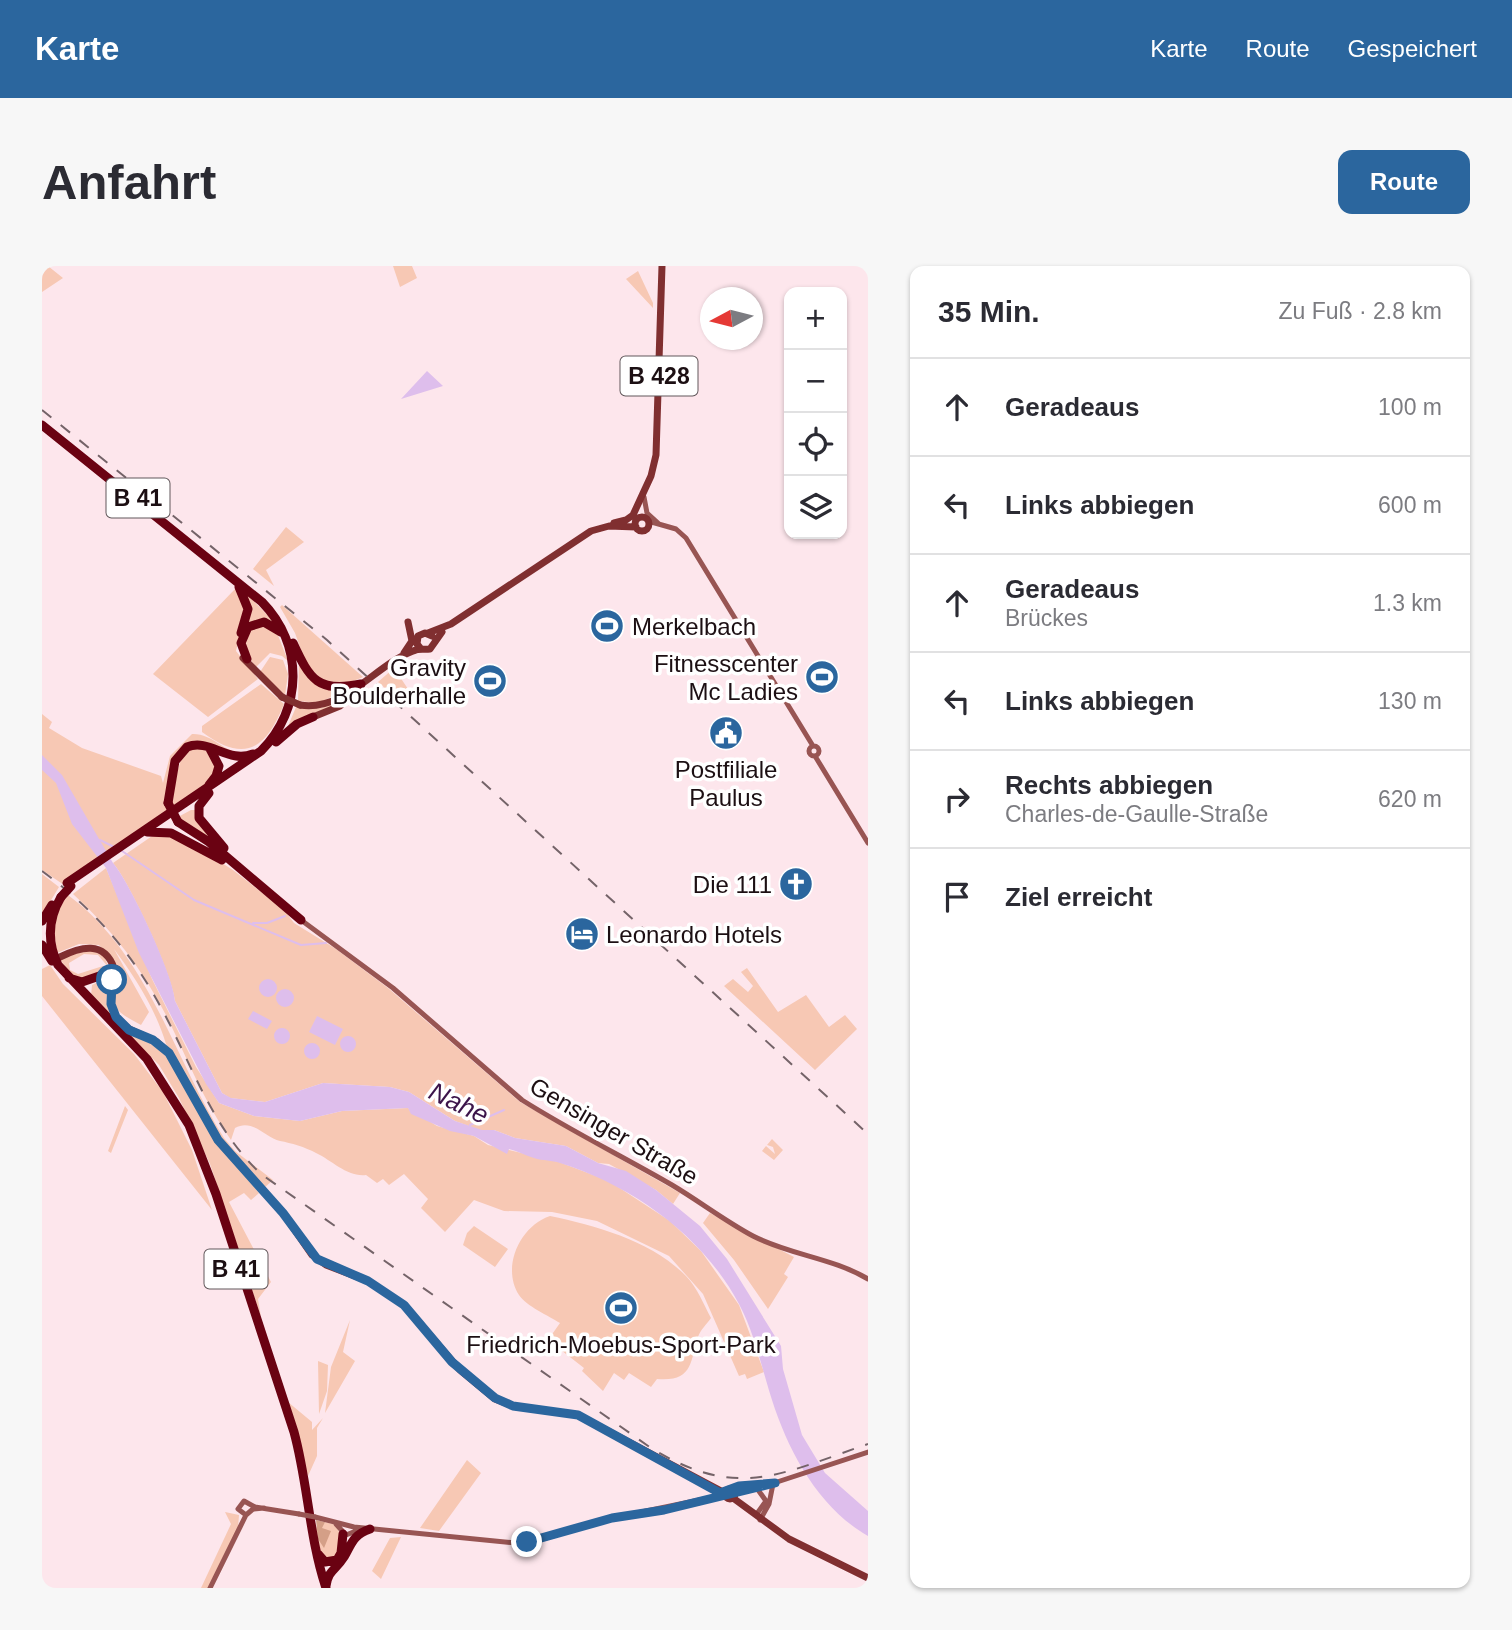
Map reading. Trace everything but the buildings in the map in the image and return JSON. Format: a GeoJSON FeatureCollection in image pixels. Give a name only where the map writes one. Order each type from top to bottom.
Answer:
{"type":"FeatureCollection","features":[{"type":"Feature","properties":{"kind":"highway","name":"B 41"},"geometry":{"type":"LineString","coordinates":[[42,423],[266,606],[305,669],[319,683],[336,688],[362,683]]}},
{"type":"Feature","properties":{"kind":"highway","name":"B 41"},"geometry":{"type":"LineString","coordinates":[[42,423],[265,600],[281,618],[298,673],[296,698],[288,721],[255,761],[136,837],[69,884],[51,908],[46,935],[50,961],[67,984],[122,1037],[153,1073],[192,1144],[290,1433],[312,1555],[324,1588]]}},
{"type":"Feature","properties":{"kind":"highway","name":"B 41"},"geometry":{"type":"LineString","coordinates":[[232,578],[244,593],[247,606],[239,644]]}},
{"type":"Feature","properties":{"kind":"highway","name":"B 41"},"geometry":{"type":"LineString","coordinates":[[247,659],[242,640],[253,624],[272,624],[290,641]]}},
{"type":"Feature","properties":{"kind":"highway"},"geometry":{"type":"LineString","coordinates":[[301,920],[209,842],[178,822],[169,803],[177,756],[190,746],[205,746],[239,758],[271,744],[297,724],[313,717]]}},
{"type":"Feature","properties":{"kind":"highway"},"geometry":{"type":"LineString","coordinates":[[205,746],[215,754],[219,768],[198,809],[201,823],[247,876]]}},
{"type":"Feature","properties":{"kind":"highway","name":"B 41"},"geometry":{"type":"LineString","coordinates":[[136,837],[205,793]]}},
{"type":"Feature","properties":{"kind":"highway"},"geometry":{"type":"LineString","coordinates":[[147,832],[166,832],[196,844],[247,876]]}},
{"type":"Feature","properties":{"kind":"highway","name":"B 41"},"geometry":{"type":"LineString","coordinates":[[60,895],[52,917],[50,935],[54,956],[65,975],[156,1071],[178,1105],[199,1150],[294,1432],[303,1470],[314,1549],[324,1588]]}},
{"type":"Feature","properties":{"kind":"highway"},"geometry":{"type":"LineString","coordinates":[[42,921],[51,908]]}},
{"type":"Feature","properties":{"kind":"highway"},"geometry":{"type":"LineString","coordinates":[[42,945],[50,961]]}},
{"type":"Feature","properties":{"kind":"highway"},"geometry":{"type":"LineString","coordinates":[[65,975],[79,982],[111,975]]}},
{"type":"Feature","properties":{"kind":"highway"},"geometry":{"type":"LineString","coordinates":[[96,1007],[89,996],[89,988],[95,979],[111,975]]}},
{"type":"Feature","properties":{"kind":"highway"},"geometry":{"type":"LineString","coordinates":[[324,1588],[330,1571],[345,1555],[352,1539],[370,1529]]}},
{"type":"Feature","properties":{"kind":"highway"},"geometry":{"type":"LineString","coordinates":[[345,1555],[347,1530]]}},
{"type":"Feature","properties":{"kind":"highway"},"geometry":{"type":"LineString","coordinates":[[314,1549],[324,1561],[335,1561],[341,1553],[347,1530]]}},
{"type":"Feature","properties":{"kind":"main road","name":"B 428"},"geometry":{"type":"LineString","coordinates":[[428,633],[451,624],[591,531],[629,519],[656,460],[662,266]]}},
{"type":"Feature","properties":{"kind":"main road"},"geometry":{"type":"LineString","coordinates":[[638,502],[641,522]]}},
{"type":"Feature","properties":{"kind":"main road","name":"B 428"},"geometry":{"type":"LineString","coordinates":[[614,523],[641,522]]}},
{"type":"Feature","properties":{"kind":"main road","name":"B 428"},"geometry":{"type":"LineString","coordinates":[[591,531],[641,522]]}},
{"type":"Feature","properties":{"kind":"main road"},"geometry":{"type":"LineString","coordinates":[[400,658],[411,643],[408,622]]}},
{"type":"Feature","properties":{"kind":"main road","name":"B 428"},"geometry":{"type":"LineString","coordinates":[[434,642],[451,624]]}},
{"type":"Feature","properties":{"kind":"main road"},"geometry":{"type":"LineString","coordinates":[[400,658],[417,651],[430,650],[451,624]]}},
{"type":"Feature","properties":{"kind":"main road"},"geometry":{"type":"LineString","coordinates":[[313,717],[345,703],[362,683],[419,646],[430,649],[434,642],[428,633],[420,635],[419,646]]}},
{"type":"Feature","properties":{"kind":"main road","name":"B 41"},"geometry":{"type":"LineString","coordinates":[[239,644],[243,659],[279,694],[300,705],[326,704],[362,683]]}},
{"type":"Feature","properties":{"kind":"main road","name":"B 41"},"geometry":{"type":"LineString","coordinates":[[247,659],[279,694]]}},
{"type":"Feature","properties":{"kind":"main road"},"geometry":{"type":"LineString","coordinates":[[50,961],[79,948],[92,947],[106,955],[111,975],[111,1004],[116,1017],[129,1030],[153,1040],[169,1053],[218,1140],[273,1202],[312,1255],[327,1265],[368,1281],[404,1305],[452,1362],[495,1398],[513,1406],[578,1415],[727,1491],[735,1492],[733,1498],[758,1518],[810,1550],[868,1578]]}},
{"type":"Feature","properties":{"kind":"street"},"geometry":{"type":"LineString","coordinates":[[645,488],[643,500],[647,513],[664,526]]}},
{"type":"Feature","properties":{"kind":"street"},"geometry":{"type":"LineString","coordinates":[[641,522],[676,529],[687,538],[811,748]]}},
{"type":"Feature","properties":{"kind":"street"},"geometry":{"type":"LineString","coordinates":[[641,522],[671,530],[684,538],[811,748]]}},
{"type":"Feature","properties":{"kind":"street"},"geometry":{"type":"LineString","coordinates":[[811,748],[818,748],[817,755],[868,840]]}},
{"type":"Feature","properties":{"kind":"street","name":"Gensinger Straße"},"geometry":{"type":"LineString","coordinates":[[301,920],[393,988],[533,1107],[673,1185],[751,1234],[790,1252],[846,1267],[868,1279]]}},
{"type":"Feature","properties":{"kind":"street"},"geometry":{"type":"LineString","coordinates":[[210,1588],[248,1511],[264,1508],[315,1517],[347,1530],[370,1529],[521,1543],[612,1518],[775,1483],[848,1456],[868,1452]]}},
{"type":"Feature","properties":{"kind":"street"},"geometry":{"type":"LineString","coordinates":[[727,1491],[775,1483]]}},
{"type":"Feature","properties":{"kind":"street"},"geometry":{"type":"LineString","coordinates":[[758,1518],[770,1502],[770,1489],[775,1483]]}},
{"type":"Feature","properties":{"kind":"street"},"geometry":{"type":"LineString","coordinates":[[756,1487],[766,1501],[758,1518]]}},
{"type":"Feature","properties":{"kind":"shaded area"},"geometry":{"type":"Polygon","coordinates":[[[42,266],[48,266],[63,278],[42,292],[42,266]]]}},
{"type":"Feature","properties":{"kind":"shaded area"},"geometry":{"type":"Polygon","coordinates":[[[393,266],[412,266],[417,278],[400,287],[393,266]]]}},
{"type":"Feature","properties":{"kind":"shaded area"},"geometry":{"type":"Polygon","coordinates":[[[638,271],[653,303],[653,308],[626,279],[638,271]]]}},
{"type":"Feature","properties":{"kind":"shaded area"},"geometry":{"type":"Polygon","coordinates":[[[427,371],[443,386],[401,399],[427,371]]]}},
{"type":"Feature","properties":{"kind":"shaded area"},"geometry":{"type":"Polygon","coordinates":[[[286,527],[304,542],[266,570],[274,586],[253,569],[286,527]]]}},
{"type":"Feature","properties":{"kind":"shaded area"},"geometry":{"type":"Polygon","coordinates":[[[236,588],[245,613],[236,651],[258,679],[208,717],[153,674],[236,588]]]}},
{"type":"Feature","properties":{"kind":"shaded area"},"geometry":{"type":"Polygon","coordinates":[[[245,592],[275,623],[247,625],[250,608],[245,592]]]}},
{"type":"Feature","properties":{"kind":"shaded area"},"geometry":{"type":"Polygon","coordinates":[[[282,605],[363,677],[344,685],[326,684],[306,664],[295,633],[280,607],[282,605]]]}},
{"type":"Feature","properties":{"kind":"shaded area"},"geometry":{"type":"Polygon","coordinates":[[[258,625],[276,630],[288,661],[282,656],[270,653],[256,667],[248,655],[246,643],[247,633],[258,625]]]}},
{"type":"Feature","properties":{"kind":"shaded area"},"geometry":{"type":"Polygon","coordinates":[[[270,657],[283,660],[288,674],[285,695],[260,672],[270,657]]]}},
{"type":"Feature","properties":{"kind":"shaded area"},"geometry":{"type":"Polygon","coordinates":[[[299,661],[303,670],[345,690],[319,703],[298,701],[299,661]]]}},
{"type":"Feature","properties":{"kind":"shaded area"},"geometry":{"type":"Polygon","coordinates":[[[394,668],[414,698],[404,705],[378,682],[394,668]]]}},
{"type":"Feature","properties":{"kind":"shaded area"},"geometry":{"type":"Polygon","coordinates":[[[261,684],[284,704],[270,732],[261,741],[242,749],[217,742],[202,732],[202,726],[261,684]]]}},
{"type":"Feature","properties":{"kind":"shaded area"},"geometry":{"type":"Polygon","coordinates":[[[352,695],[286,731],[296,707],[321,708],[352,695]]]}},
{"type":"Feature","properties":{"kind":"shaded area"},"geometry":{"type":"Polygon","coordinates":[[[42,714],[52,722],[49,728],[82,748],[161,776],[163,783],[170,756],[192,734],[210,738],[232,751],[250,751],[261,746],[251,753],[241,755],[202,744],[181,748],[173,762],[168,787],[172,789],[183,753],[196,747],[210,754],[216,763],[216,773],[210,781],[158,820],[93,861],[64,885],[42,870],[42,714]]]}},
{"type":"Feature","properties":{"kind":"shaded area"},"geometry":{"type":"Polygon","coordinates":[[[42,755],[62,775],[129,889],[150,929],[167,971],[175,1001],[222,1093],[231,1098],[265,1102],[323,1083],[390,1087],[409,1092],[455,1121],[515,1138],[566,1146],[598,1163],[626,1171],[656,1190],[700,1226],[727,1259],[781,1346],[783,1369],[802,1435],[825,1473],[868,1511],[868,1536],[851,1524],[821,1495],[797,1459],[779,1420],[750,1327],[724,1279],[686,1236],[639,1200],[614,1185],[560,1163],[537,1159],[509,1149],[507,1154],[474,1136],[450,1131],[411,1114],[408,1108],[342,1111],[300,1121],[254,1116],[219,1103],[206,1084],[139,953],[106,868],[72,824],[56,783],[42,770],[42,755]]]}},
{"type":"Feature","properties":{"kind":"shaded area"},"geometry":{"type":"Polygon","coordinates":[[[197,810],[226,852],[178,817],[197,810]]]}},
{"type":"Feature","properties":{"kind":"shaded area"},"geometry":{"type":"Polygon","coordinates":[[[155,834],[164,834],[206,853],[233,870],[284,910],[294,923],[336,949],[388,988],[520,1102],[680,1193],[673,1204],[656,1190],[609,1164],[598,1163],[566,1146],[515,1138],[494,1130],[482,1131],[455,1121],[409,1092],[390,1087],[323,1083],[265,1102],[230,1098],[222,1093],[175,1001],[167,971],[139,908],[113,863],[155,834]]]}},
{"type":"Feature","properties":{"kind":"shaded area"},"geometry":{"type":"Polygon","coordinates":[[[106,868],[152,979],[196,1067],[219,1103],[254,1116],[300,1121],[342,1111],[408,1108],[437,1126],[474,1136],[488,1145],[559,1162],[609,1181],[670,1221],[701,1251],[739,1305],[764,1372],[747,1379],[745,1374],[739,1376],[703,1294],[669,1256],[597,1221],[552,1212],[504,1211],[474,1200],[445,1232],[421,1208],[428,1199],[404,1174],[389,1185],[383,1179],[377,1183],[366,1175],[353,1174],[312,1151],[274,1139],[247,1125],[235,1128],[231,1140],[204,1095],[148,983],[114,936],[73,894],[106,868]]]}},
{"type":"Feature","properties":{"kind":"shaded area"},"geometry":{"type":"Polygon","coordinates":[[[42,874],[59,887],[42,915],[42,874]]]}},
{"type":"Feature","properties":{"kind":"shaded area"},"geometry":{"type":"Polygon","coordinates":[[[68,895],[96,919],[140,977],[224,1138],[235,1151],[273,1180],[263,1189],[227,1148],[166,1044],[144,994],[114,949],[149,1012],[141,1025],[122,1014],[114,1004],[113,991],[122,972],[99,945],[79,944],[57,953],[55,922],[68,895]]]}},
{"type":"Feature","properties":{"kind":"shaded area"},"geometry":{"type":"Polygon","coordinates":[[[88,949],[104,956],[109,968],[98,955],[84,954],[69,963],[70,970],[78,974],[103,966],[106,969],[86,979],[71,977],[60,959],[88,949]]]}},
{"type":"Feature","properties":{"kind":"shaded area"},"geometry":{"type":"Polygon","coordinates":[[[50,965],[63,984],[134,1054],[163,1092],[192,1150],[212,1210],[42,996],[42,969],[50,965]]]}},
{"type":"Feature","properties":{"kind":"shaded area"},"geometry":{"type":"Polygon","coordinates":[[[747,968],[778,1012],[806,995],[829,1027],[845,1015],[857,1029],[815,1070],[724,986],[733,979],[748,992],[753,986],[741,972],[747,968]]]}},
{"type":"Feature","properties":{"kind":"shaded area"},"geometry":{"type":"Polygon","coordinates":[[[104,979],[111,983],[109,1006],[132,1035],[157,1046],[167,1057],[213,1137],[259,1193],[251,1200],[244,1193],[229,1202],[271,1282],[258,1299],[261,1317],[210,1164],[179,1098],[159,1065],[91,996],[92,985],[104,979]]]}},
{"type":"Feature","properties":{"kind":"shaded area"},"geometry":{"type":"Polygon","coordinates":[[[268,979],[274,982],[277,988],[274,994],[268,997],[262,994],[259,988],[262,982],[268,979]]]}},
{"type":"Feature","properties":{"kind":"shaded area"},"geometry":{"type":"Polygon","coordinates":[[[285,989],[291,992],[294,998],[291,1004],[285,1007],[279,1004],[276,998],[279,992],[285,989]]]}},
{"type":"Feature","properties":{"kind":"shaded area"},"geometry":{"type":"Polygon","coordinates":[[[253,1011],[272,1021],[267,1029],[248,1019],[253,1011]]]}},
{"type":"Feature","properties":{"kind":"shaded area"},"geometry":{"type":"Polygon","coordinates":[[[317,1016],[343,1029],[335,1045],[309,1032],[317,1016]]]}},
{"type":"Feature","properties":{"kind":"shaded area"},"geometry":{"type":"Polygon","coordinates":[[[282,1028],[288,1030],[288,1042],[282,1044],[276,1042],[274,1036],[276,1030],[282,1028]]]}},
{"type":"Feature","properties":{"kind":"shaded area"},"geometry":{"type":"Polygon","coordinates":[[[348,1036],[354,1038],[354,1050],[348,1052],[342,1050],[340,1044],[342,1038],[348,1036]]]}},
{"type":"Feature","properties":{"kind":"shaded area"},"geometry":{"type":"Polygon","coordinates":[[[312,1043],[318,1045],[318,1057],[312,1059],[306,1057],[304,1051],[306,1045],[312,1043]]]}},
{"type":"Feature","properties":{"kind":"shaded area"},"geometry":{"type":"Polygon","coordinates":[[[125,1106],[128,1110],[111,1153],[108,1151],[125,1106]]]}},
{"type":"Feature","properties":{"kind":"shaded area"},"geometry":{"type":"Polygon","coordinates":[[[772,1139],[783,1150],[774,1160],[762,1151],[766,1146],[775,1154],[773,1147],[767,1145],[772,1139]]]}},
{"type":"Feature","properties":{"kind":"shaded area"},"geometry":{"type":"Polygon","coordinates":[[[710,1213],[794,1257],[784,1274],[788,1277],[768,1309],[734,1260],[703,1223],[710,1213]]]}},
{"type":"Feature","properties":{"kind":"shaded area","name":"Friedrich-Moebus-Sport-Park"},"geometry":{"type":"Polygon","coordinates":[[[550,1216],[605,1230],[640,1244],[657,1253],[690,1280],[711,1318],[699,1334],[691,1362],[684,1374],[669,1379],[657,1379],[651,1387],[629,1373],[624,1380],[614,1373],[603,1391],[582,1371],[584,1368],[548,1340],[560,1323],[522,1299],[514,1284],[512,1272],[513,1260],[522,1238],[539,1221],[550,1216]]]}},
{"type":"Feature","properties":{"kind":"shaded area"},"geometry":{"type":"Polygon","coordinates":[[[474,1226],[508,1249],[495,1267],[463,1245],[467,1233],[474,1226]]]}},
{"type":"Feature","properties":{"kind":"shaded area"},"geometry":{"type":"Polygon","coordinates":[[[350,1320],[343,1352],[355,1361],[325,1413],[331,1367],[350,1320]]]}},
{"type":"Feature","properties":{"kind":"shaded area"},"geometry":{"type":"Polygon","coordinates":[[[318,1361],[328,1365],[327,1391],[319,1414],[318,1361]]]}},
{"type":"Feature","properties":{"kind":"shaded area"},"geometry":{"type":"Polygon","coordinates":[[[288,1402],[312,1422],[312,1430],[323,1418],[317,1428],[317,1456],[308,1476],[288,1402]]]}},
{"type":"Feature","properties":{"kind":"shaded area"},"geometry":{"type":"Polygon","coordinates":[[[467,1460],[481,1473],[439,1531],[420,1528],[467,1460]]]}},
{"type":"Feature","properties":{"kind":"shaded area"},"geometry":{"type":"Polygon","coordinates":[[[225,1512],[239,1515],[238,1528],[208,1588],[201,1588],[231,1524],[225,1512]]]}},
{"type":"Feature","properties":{"kind":"shaded area"},"geometry":{"type":"Polygon","coordinates":[[[314,1520],[323,1545],[321,1525],[325,1522],[336,1525],[341,1539],[340,1548],[333,1560],[321,1556],[314,1520]]]}},
{"type":"Feature","properties":{"kind":"shaded area"},"geometry":{"type":"Polygon","coordinates":[[[316,1520],[325,1522],[322,1528],[331,1531],[324,1548],[318,1539],[316,1520]]]}},
{"type":"Feature","properties":{"kind":"shaded area"},"geometry":{"type":"Polygon","coordinates":[[[401,1537],[381,1579],[372,1571],[390,1538],[401,1537]]]}},
{"type":"Feature","properties":{"kind":"waterway"},"geometry":{"type":"LineString","coordinates":[[100,840],[114,847]]}},
{"type":"Feature","properties":{"kind":"waterway"},"geometry":{"type":"LineString","coordinates":[[122,851],[194,900],[301,945],[326,943]]}},
{"type":"Feature","properties":{"kind":"waterway"},"geometry":{"type":"LineString","coordinates":[[253,923],[267,923],[285,916]]}},
{"type":"Feature","properties":{"kind":"waterway","name":"Nahe"},"geometry":{"type":"LineString","coordinates":[[470,1125],[504,1110]]}},
{"type":"Feature","properties":{"kind":"railway"},"geometry":{"type":"LineString","coordinates":[[42,410],[327,640],[868,1134]]}},
{"type":"Feature","properties":{"kind":"railway"},"geometry":{"type":"LineString","coordinates":[[42,871],[92,914],[121,946],[158,1002],[215,1114],[243,1155],[261,1174],[651,1448],[709,1474],[735,1478],[784,1472],[868,1444]]}},
{"type":"Feature","properties":{"kind":"place","name":"Merkelbach"},"geometry":{"type":"Point","coordinates":[607,626]}},
{"type":"Feature","properties":{"kind":"place","name":"Fitnesscenter Mc Ladies"},"geometry":{"type":"Point","coordinates":[822,677]}},
{"type":"Feature","properties":{"kind":"place","name":"Gravity Boulderhalle"},"geometry":{"type":"Point","coordinates":[490,681]}},
{"type":"Feature","properties":{"kind":"place","name":"Postfiliale Paulus"},"geometry":{"type":"Point","coordinates":[726,733]}},
{"type":"Feature","properties":{"kind":"place","name":"Die 111"},"geometry":{"type":"Point","coordinates":[796,884]}},
{"type":"Feature","properties":{"kind":"place","name":"Leonardo Hotels"},"geometry":{"type":"Point","coordinates":[582,934]}},
{"type":"Feature","properties":{"kind":"place","name":"Friedrich-Moebus-Sport-Park"},"geometry":{"type":"Point","coordinates":[621,1308]}},
{"type":"Feature","properties":{"kind":"route"},"geometry":{"type":"LineString","coordinates":[[112,980],[111,1004],[116,1017],[129,1030],[160,1044],[169,1053],[218,1140],[288,1219],[312,1255],[327,1265],[368,1281],[404,1305],[420,1320],[452,1362],[483,1390],[509,1405],[578,1415],[720,1493],[739,1486],[775,1483],[664,1510],[612,1518],[527,1542]]}}]}
